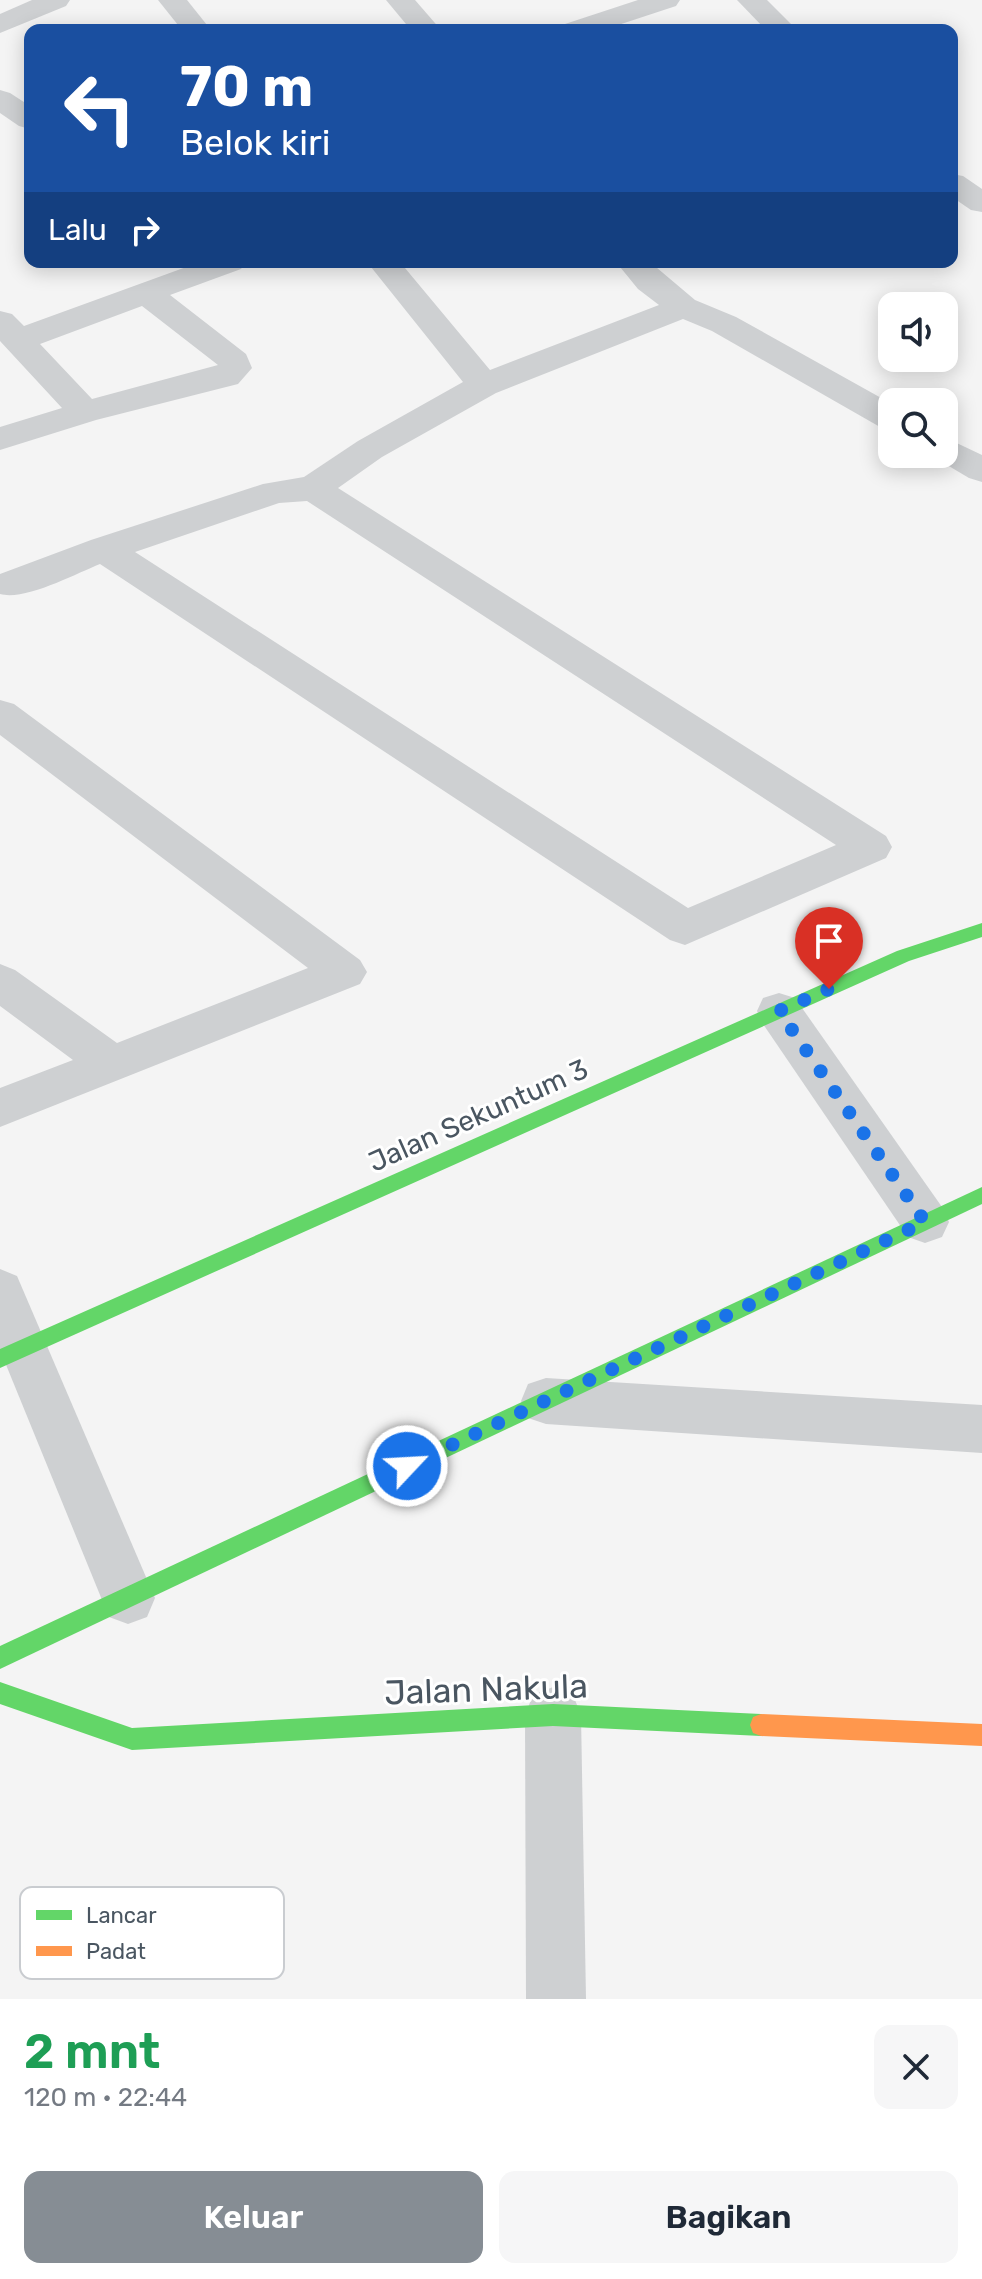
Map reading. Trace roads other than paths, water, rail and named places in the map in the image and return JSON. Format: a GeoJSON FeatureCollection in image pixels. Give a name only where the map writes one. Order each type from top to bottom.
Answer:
{"type":"FeatureCollection","features":[{"type":"Feature","properties":{"kind":"street"},"geometry":{"type":"LineString","coordinates":[[0,24],[56,0]]}},
{"type":"Feature","properties":{"kind":"street"},"geometry":{"type":"LineString","coordinates":[[172,0],[190,24]]}},
{"type":"Feature","properties":{"kind":"street"},"geometry":{"type":"LineString","coordinates":[[400,0],[422,24]]}},
{"type":"Feature","properties":{"kind":"street"},"geometry":{"type":"LineString","coordinates":[[579,24],[666,0]]}},
{"type":"Feature","properties":{"kind":"street"},"geometry":{"type":"LineString","coordinates":[[751,0],[777,24]]}},
{"type":"Feature","properties":{"kind":"street"},"geometry":{"type":"LineString","coordinates":[[958,187],[982,203]]}},
{"type":"Feature","properties":{"kind":"street"},"geometry":{"type":"LineString","coordinates":[[85,412],[9,330],[145,292],[209,268]]}},
{"type":"Feature","properties":{"kind":"street"},"geometry":{"type":"LineString","coordinates":[[388,268],[484,385]]}},
{"type":"Feature","properties":{"kind":"street"},"geometry":{"type":"LineString","coordinates":[[637,268],[650,282],[683,307],[724,324],[878,411]]}},
{"type":"Feature","properties":{"kind":"street"},"geometry":{"type":"LineString","coordinates":[[0,439],[85,412],[226,376],[235,368],[234,361],[145,292]]}},
{"type":"Feature","properties":{"kind":"street"},"geometry":{"type":"LineString","coordinates":[[11,584],[104,549],[276,492],[313,488],[370,449],[484,385],[683,307]]}},
{"type":"Feature","properties":{"kind":"street"},"geometry":{"type":"LineString","coordinates":[[958,456],[982,470]]}},
{"type":"Feature","properties":{"kind":"street"},"geometry":{"type":"LineString","coordinates":[[104,549],[685,928],[871,847],[313,488]]}},
{"type":"Feature","properties":{"kind":"street"},"geometry":{"type":"LineString","coordinates":[[0,714],[345,972],[0,1108]]}},
{"type":"Feature","properties":{"kind":"street","name":"Jalan Sekuntum 3"},"geometry":{"type":"LineString","coordinates":[[13,1354],[903,956],[982,930]]}},
{"type":"Feature","properties":{"kind":"street"},"geometry":{"type":"LineString","coordinates":[[0,982],[112,1064]]}},
{"type":"Feature","properties":{"kind":"street"},"geometry":{"type":"LineString","coordinates":[[779,1011],[925,1222]]}},
{"type":"Feature","properties":{"kind":"street"},"geometry":{"type":"LineString","coordinates":[[0,1658],[982,1195]]}},
{"type":"Feature","properties":{"kind":"street"},"geometry":{"type":"LineString","coordinates":[[0,1291],[13,1354],[128,1598]]}},
{"type":"Feature","properties":{"kind":"street"},"geometry":{"type":"LineString","coordinates":[[546,1401],[982,1429]]}},
{"type":"Feature","properties":{"kind":"street","name":"Jalan Nakula"},"geometry":{"type":"LineString","coordinates":[[0,1693],[132,1739],[553,1715],[982,1735]]}},
{"type":"Feature","properties":{"kind":"street"},"geometry":{"type":"LineString","coordinates":[[553,1715],[556,1999]]}}]}
